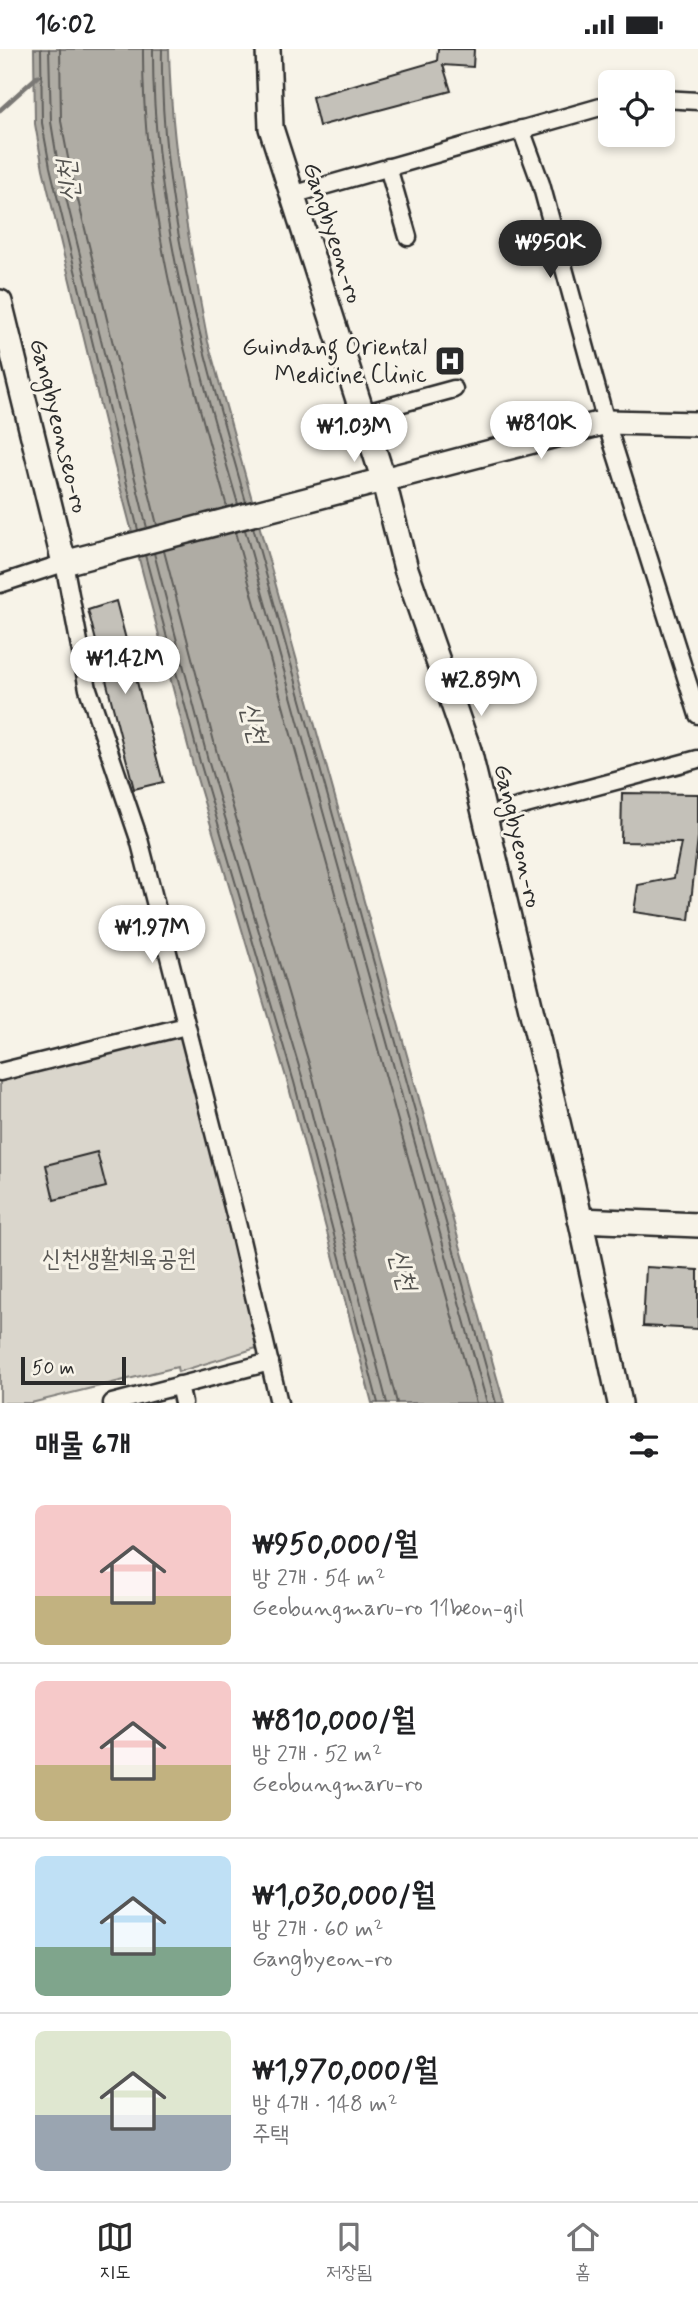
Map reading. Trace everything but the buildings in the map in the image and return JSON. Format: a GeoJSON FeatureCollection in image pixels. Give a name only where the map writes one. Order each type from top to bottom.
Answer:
{"type":"FeatureCollection","features":[{"type":"Feature","properties":{"kind":"main road","name":"Gangbyeon-ro"},"geometry":{"type":"LineString","coordinates":[[268,49],[271,128],[383,478],[407,569],[469,750],[580,1220],[620,1403]]}},
{"type":"Feature","properties":{"kind":"main road","name":"Gangbyeonseo-ro"},"geometry":{"type":"LineString","coordinates":[[0,303],[64,563]]}},
{"type":"Feature","properties":{"kind":"main road"},"geometry":{"type":"LineString","coordinates":[[64,563],[92,558],[383,478],[607,422],[698,424]]}},
{"type":"Feature","properties":{"kind":"main road"},"geometry":{"type":"LineString","coordinates":[[580,1220],[698,1225]]}},
{"type":"Feature","properties":{"kind":"street"},"geometry":{"type":"LineString","coordinates":[[675,100],[698,101]]}},
{"type":"Feature","properties":{"kind":"street"},"geometry":{"type":"LineString","coordinates":[[292,195],[598,107]]}},
{"type":"Feature","properties":{"kind":"street"},"geometry":{"type":"LineString","coordinates":[[521,129],[541,184],[607,422],[698,715]]}},
{"type":"Feature","properties":{"kind":"street"},"geometry":{"type":"LineString","coordinates":[[388,167],[408,237]]}},
{"type":"Feature","properties":{"kind":"street"},"geometry":{"type":"LineString","coordinates":[[362,414],[454,389]]}},
{"type":"Feature","properties":{"kind":"street"},"geometry":{"type":"LineString","coordinates":[[0,584],[64,563],[88,689],[139,839],[279,1403]]}},
{"type":"Feature","properties":{"kind":"street"},"geometry":{"type":"LineString","coordinates":[[485,816],[698,759]]}},
{"type":"Feature","properties":{"kind":"street"},"geometry":{"type":"LineString","coordinates":[[0,1072],[186,1026]]}},
{"type":"Feature","properties":{"kind":"street"},"geometry":{"type":"LineString","coordinates":[[112,1403],[270,1362]]}},
{"type":"Feature","properties":{"kind":"street"},"geometry":{"type":"LineString","coordinates":[[179,1385],[183,1403]]}},
{"type":"Feature","properties":{"kind":"green space","name":"신천생활체육공원"},"geometry":{"type":"Polygon","coordinates":[[[185,1030],[263,1346],[178,1372],[177,1367],[31,1403],[0,1403],[0,1075],[185,1030]]]}},
{"type":"Feature","properties":{"kind":"water","name":"신천"},"geometry":{"type":"Polygon","coordinates":[[[34,49],[169,49],[177,160],[208,342],[504,1403],[372,1403],[288,1084],[193,765],[115,467],[43,169],[35,124],[34,49]]]}},
{"type":"Feature","properties":{"kind":"waterway"},"geometry":{"type":"LineString","coordinates":[[0,110],[38,76]]}},
{"type":"Feature","properties":{"kind":"place","name":"Guindang Oriental Medicine Clinic"},"geometry":{"type":"Point","coordinates":[450,361]}}]}
